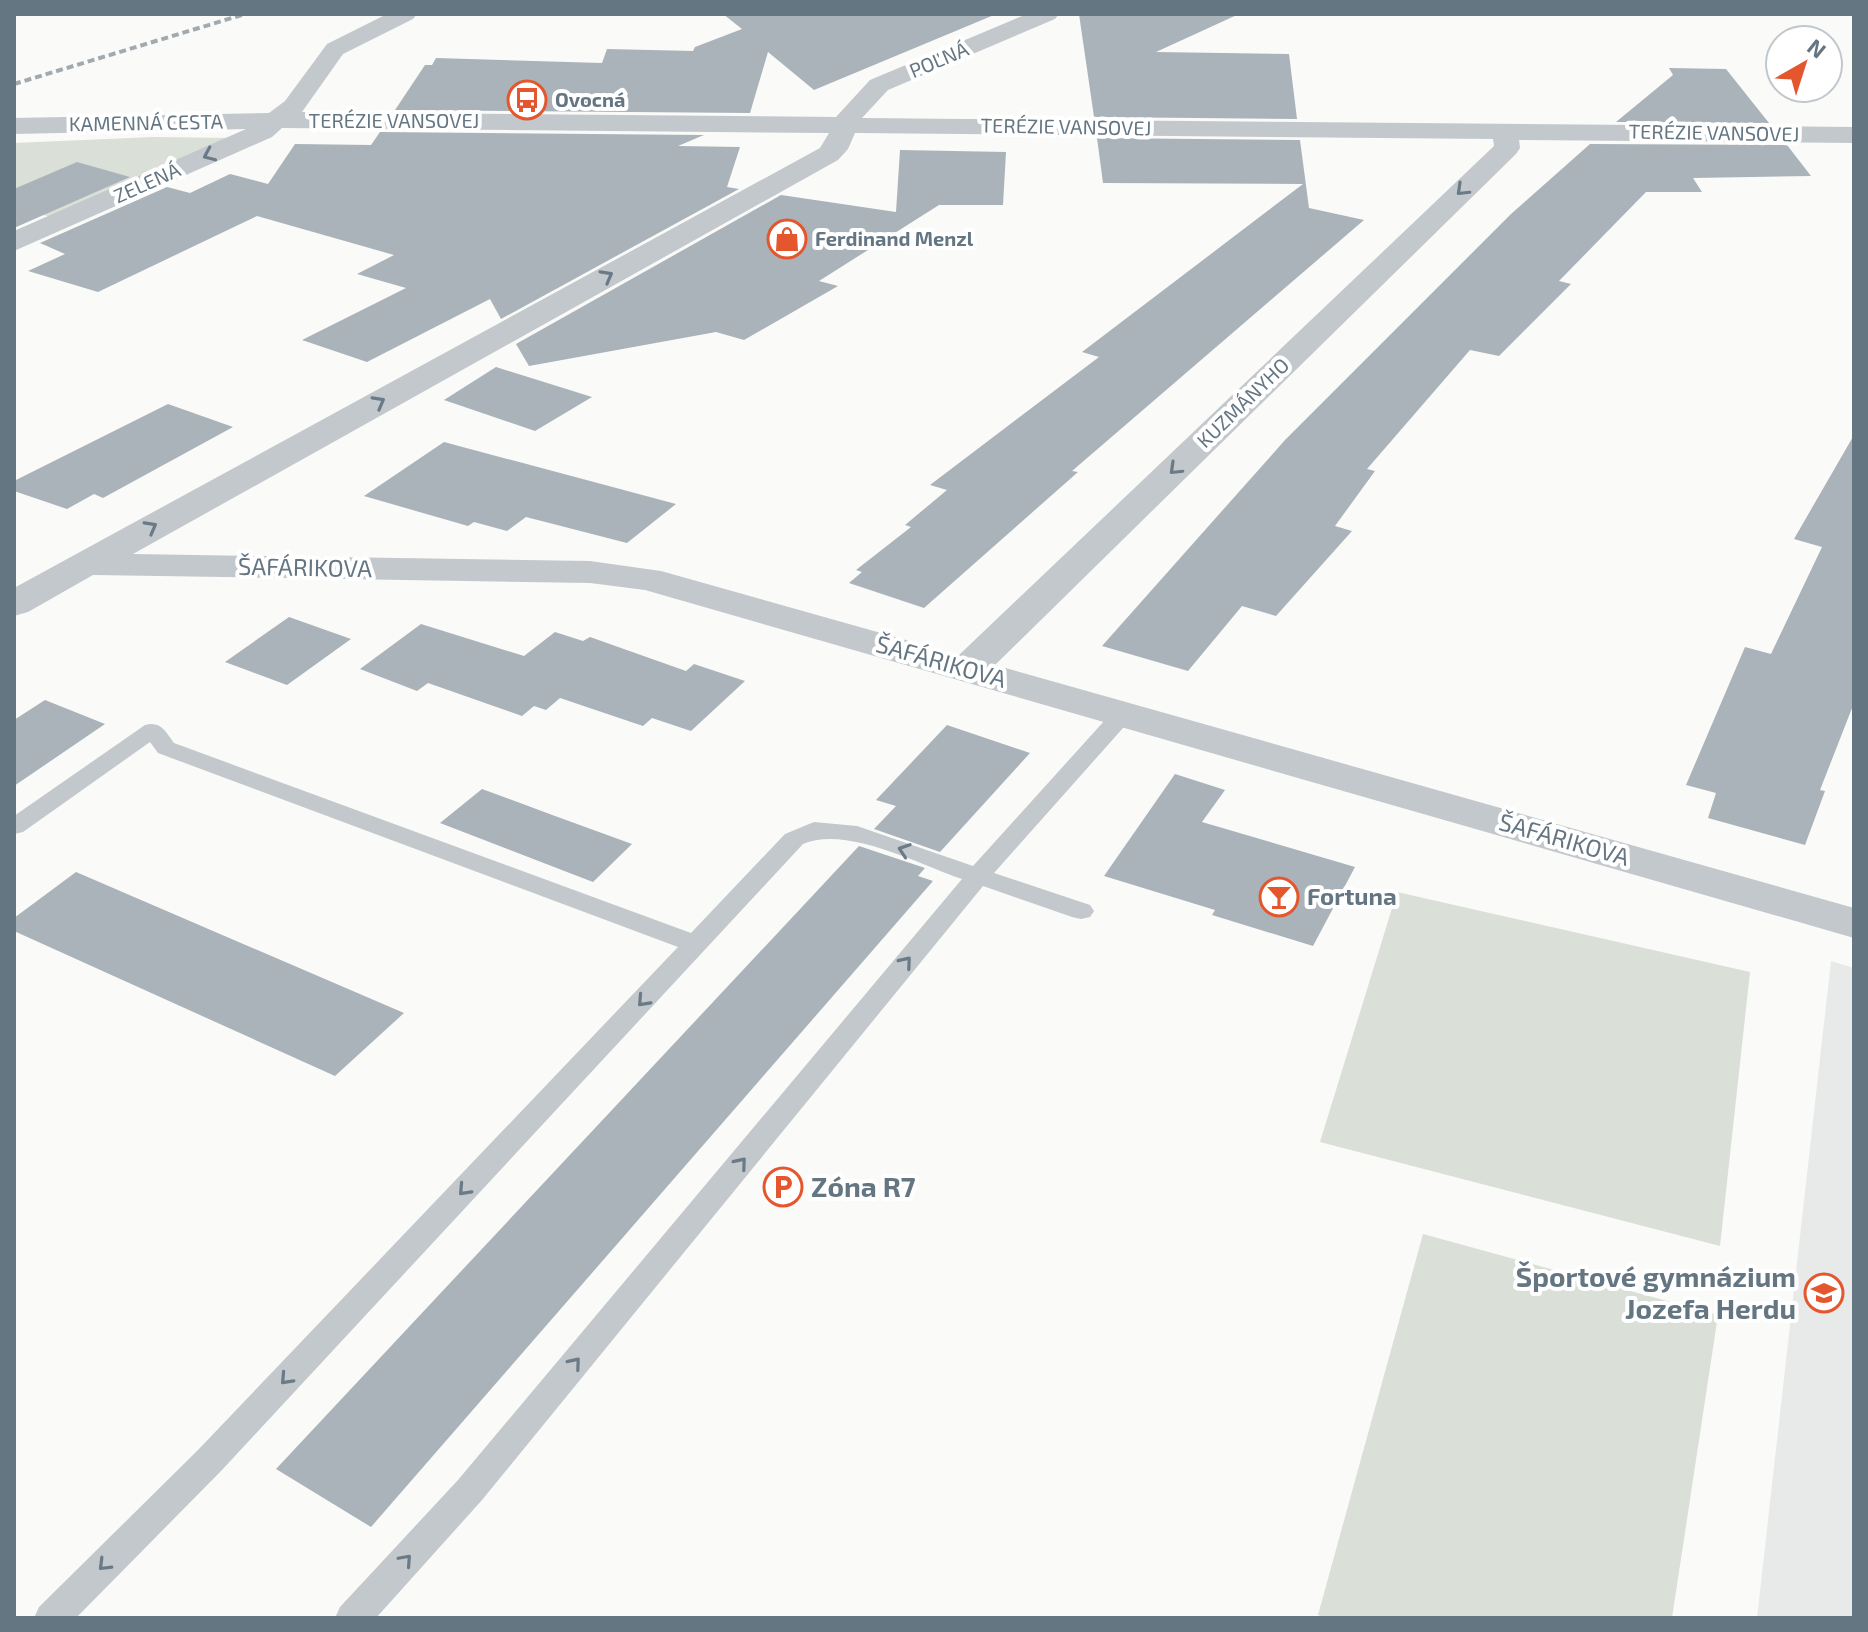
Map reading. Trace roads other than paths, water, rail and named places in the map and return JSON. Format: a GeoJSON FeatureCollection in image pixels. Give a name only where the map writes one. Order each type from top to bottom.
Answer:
{"type":"FeatureCollection","features":[{"type":"Feature","properties":{"kind":"street"},"geometry":{"type":"LineString","coordinates":[[279,120],[294,106],[335,49],[405,14]]}},
{"type":"Feature","properties":{"kind":"street","name":"POĽNÁ"},"geometry":{"type":"LineString","coordinates":[[846,125],[859,103],[879,85],[1047,14]]}},
{"type":"Feature","properties":{"kind":"street","name":"TERÉZIE VANSOVEJ"},"geometry":{"type":"LineString","coordinates":[[279,120],[1854,135]]}},
{"type":"Feature","properties":{"kind":"street","name":"KAMENNÁ CESTA"},"geometry":{"type":"LineString","coordinates":[[14,126],[279,120]]}},
{"type":"Feature","properties":{"kind":"street","name":"ZELENÁ"},"geometry":{"type":"LineString","coordinates":[[14,242],[256,135],[279,120]]}},
{"type":"Feature","properties":{"kind":"street"},"geometry":{"type":"LineString","coordinates":[[14,604],[829,154],[835,149],[846,125]]}},
{"type":"Feature","properties":{"kind":"street","name":"KUZMÁNYHO"},"geometry":{"type":"LineString","coordinates":[[968,669],[1507,148],[1505,131]]}},
{"type":"Feature","properties":{"kind":"street","name":"ŠAFÁRIKOVA"},"geometry":{"type":"LineString","coordinates":[[82,564],[619,575],[648,579],[1854,923]]}},
{"type":"Feature","properties":{"kind":"lane"},"geometry":{"type":"LineString","coordinates":[[353,1618],[470,1490],[978,876],[1049,810],[1123,714]]}},
{"type":"Feature","properties":{"kind":"lane"},"geometry":{"type":"LineString","coordinates":[[14,827],[153,730],[166,748],[696,944]]}},
{"type":"Feature","properties":{"kind":"lane"},"geometry":{"type":"LineString","coordinates":[[52,1618],[210,1460],[794,839],[814,830],[848,831],[1081,911]]}},
{"type":"Feature","properties":{"kind":"railway"},"geometry":{"type":"LineString","coordinates":[[14,84],[245,14]]}},
{"type":"Feature","properties":{"kind":"place","name":"Ovocná"},"geometry":{"type":"Point","coordinates":[527,100]}},
{"type":"Feature","properties":{"kind":"place","name":"Ferdinand Menzl"},"geometry":{"type":"Point","coordinates":[787,239]}},
{"type":"Feature","properties":{"kind":"place","name":"Fortuna"},"geometry":{"type":"Point","coordinates":[1279,897]}},
{"type":"Feature","properties":{"kind":"place","name":"Zóna R7"},"geometry":{"type":"Point","coordinates":[783,1187]}},
{"type":"Feature","properties":{"kind":"place","name":"Športové gymnázium Jozefa Herdu"},"geometry":{"type":"Point","coordinates":[1824,1293]}}]}
